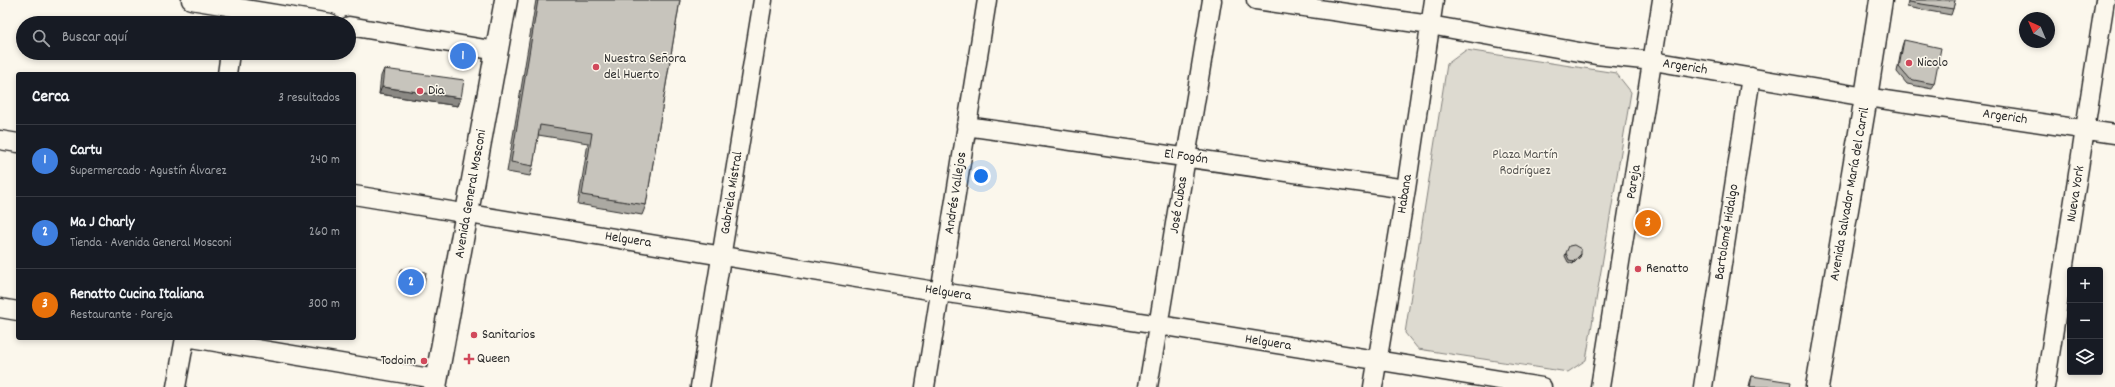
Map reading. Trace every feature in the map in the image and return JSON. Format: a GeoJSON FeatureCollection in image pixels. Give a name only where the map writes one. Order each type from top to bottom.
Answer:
{"type":"FeatureCollection","features":[{"type":"Feature","properties":{"kind":"street"},"geometry":{"type":"LineString","coordinates":[[191,0],[237,10],[280,16]]}},
{"type":"Feature","properties":{"kind":"street","name":"Avenida General Mosconi"},"geometry":{"type":"LineString","coordinates":[[436,383],[506,0]]}},
{"type":"Feature","properties":{"kind":"street","name":"Gabriela Mistral"},"geometry":{"type":"LineString","coordinates":[[700,387],[764,0]]}},
{"type":"Feature","properties":{"kind":"street","name":"Andrés Vallejos"},"geometry":{"type":"LineString","coordinates":[[925,387],[987,0]]}},
{"type":"Feature","properties":{"kind":"street","name":"José Cubas"},"geometry":{"type":"LineString","coordinates":[[1148,387],[1212,0]]}},
{"type":"Feature","properties":{"kind":"street","name":"Argerich"},"geometry":{"type":"LineString","coordinates":[[1256,0],[1430,25],[1596,55],[1653,61],[1866,97],[2115,134]]}},
{"type":"Feature","properties":{"kind":"street","name":"Habana"},"geometry":{"type":"LineString","coordinates":[[1373,387],[1406,189],[1434,0]]}},
{"type":"Feature","properties":{"kind":"street","name":"Pareja"},"geometry":{"type":"LineString","coordinates":[[1600,387],[1662,0]]}},
{"type":"Feature","properties":{"kind":"street","name":"Avenida Salvador María del Carril"},"geometry":{"type":"LineString","coordinates":[[1817,387],[1881,0]]}},
{"type":"Feature","properties":{"kind":"street","name":"Nueva York"},"geometry":{"type":"LineString","coordinates":[[2045,387],[2105,0]]}},
{"type":"Feature","properties":{"kind":"street"},"geometry":{"type":"LineString","coordinates":[[356,27],[497,51]]}},
{"type":"Feature","properties":{"kind":"street"},"geometry":{"type":"LineString","coordinates":[[227,72],[229,60]]}},
{"type":"Feature","properties":{"kind":"street","name":"Bartolomé Hidalgo"},"geometry":{"type":"LineString","coordinates":[[1703,387],[1752,77]]}},
{"type":"Feature","properties":{"kind":"street","name":"El Fogón"},"geometry":{"type":"LineString","coordinates":[[966,126],[1187,156],[1406,189]]}},
{"type":"Feature","properties":{"kind":"street"},"geometry":{"type":"LineString","coordinates":[[0,140],[16,143]]}},
{"type":"Feature","properties":{"kind":"street","name":"Helguera"},"geometry":{"type":"LineString","coordinates":[[356,195],[941,292],[1159,325],[1542,387]]}},
{"type":"Feature","properties":{"kind":"street"},"geometry":{"type":"LineString","coordinates":[[0,308],[16,311]]}},
{"type":"Feature","properties":{"kind":"street"},"geometry":{"type":"LineString","coordinates":[[176,387],[185,340]]}},
{"type":"Feature","properties":{"kind":"street"},"geometry":{"type":"LineString","coordinates":[[203,340],[436,383]]}},
{"type":"Feature","properties":{"kind":"green space","name":"Plaza Martín Rodríguez"},"geometry":{"type":"Polygon","coordinates":[[[1466,50],[1616,73],[1631,92],[1586,360],[1568,372],[1418,349],[1405,333],[1447,64],[1466,50]]]}},
{"type":"Feature","properties":{"kind":"building","name":"Nuestra Señora del Huerto"},"geometry":{"type":"Polygon","coordinates":[[[538,0],[680,0],[646,205],[582,195],[592,133],[540,125],[533,166],[511,162],[538,0]]]}},
{"type":"Feature","properties":{"kind":"building"},"geometry":{"type":"Polygon","coordinates":[[[1909,0],[1955,0],[1953,9],[1909,2],[1909,0]]]}},
{"type":"Feature","properties":{"kind":"building"},"geometry":{"type":"Polygon","coordinates":[[[1904,40],[1941,48],[1934,84],[1909,79],[1899,67],[1904,40]]]}},
{"type":"Feature","properties":{"kind":"building"},"geometry":{"type":"Polygon","coordinates":[[[384,69],[464,80],[461,98],[382,87],[384,69]]]}},
{"type":"Feature","properties":{"kind":"building"},"geometry":{"type":"Polygon","coordinates":[[[1574,245],[1581,249],[1581,254],[1574,261],[1569,260],[1566,253],[1569,246],[1574,245]]]}},
{"type":"Feature","properties":{"kind":"building"},"geometry":{"type":"Polygon","coordinates":[[[401,269],[426,272],[424,284],[400,280],[401,269]]]}},
{"type":"Feature","properties":{"kind":"building"},"geometry":{"type":"Polygon","coordinates":[[[1752,376],[1791,382],[1790,387],[1750,387],[1752,376]]]}},
{"type":"Feature","properties":{"kind":"place","name":"Cartu"},"geometry":{"type":"Point","coordinates":[463,56]}},
{"type":"Feature","properties":{"kind":"place","name":"Nicolo"},"geometry":{"type":"Point","coordinates":[1909,63]}},
{"type":"Feature","properties":{"kind":"place","name":"Nuestra Señora del Huerto"},"geometry":{"type":"Point","coordinates":[596,67]}},
{"type":"Feature","properties":{"kind":"place","name":"Dia"},"geometry":{"type":"Point","coordinates":[420,91]}},
{"type":"Feature","properties":{"kind":"place","name":"Renatto Cucina Italiana"},"geometry":{"type":"Point","coordinates":[1648,223]}},
{"type":"Feature","properties":{"kind":"place","name":"Renatto"},"geometry":{"type":"Point","coordinates":[1638,269]}},
{"type":"Feature","properties":{"kind":"place","name":"Ma J Charly"},"geometry":{"type":"Point","coordinates":[411,282]}},
{"type":"Feature","properties":{"kind":"place","name":"Sanitarios"},"geometry":{"type":"Point","coordinates":[474,335]}},
{"type":"Feature","properties":{"kind":"place","name":"Queen"},"geometry":{"type":"Point","coordinates":[469,359]}},
{"type":"Feature","properties":{"kind":"place","name":"Todoim"},"geometry":{"type":"Point","coordinates":[424,361]}}]}
